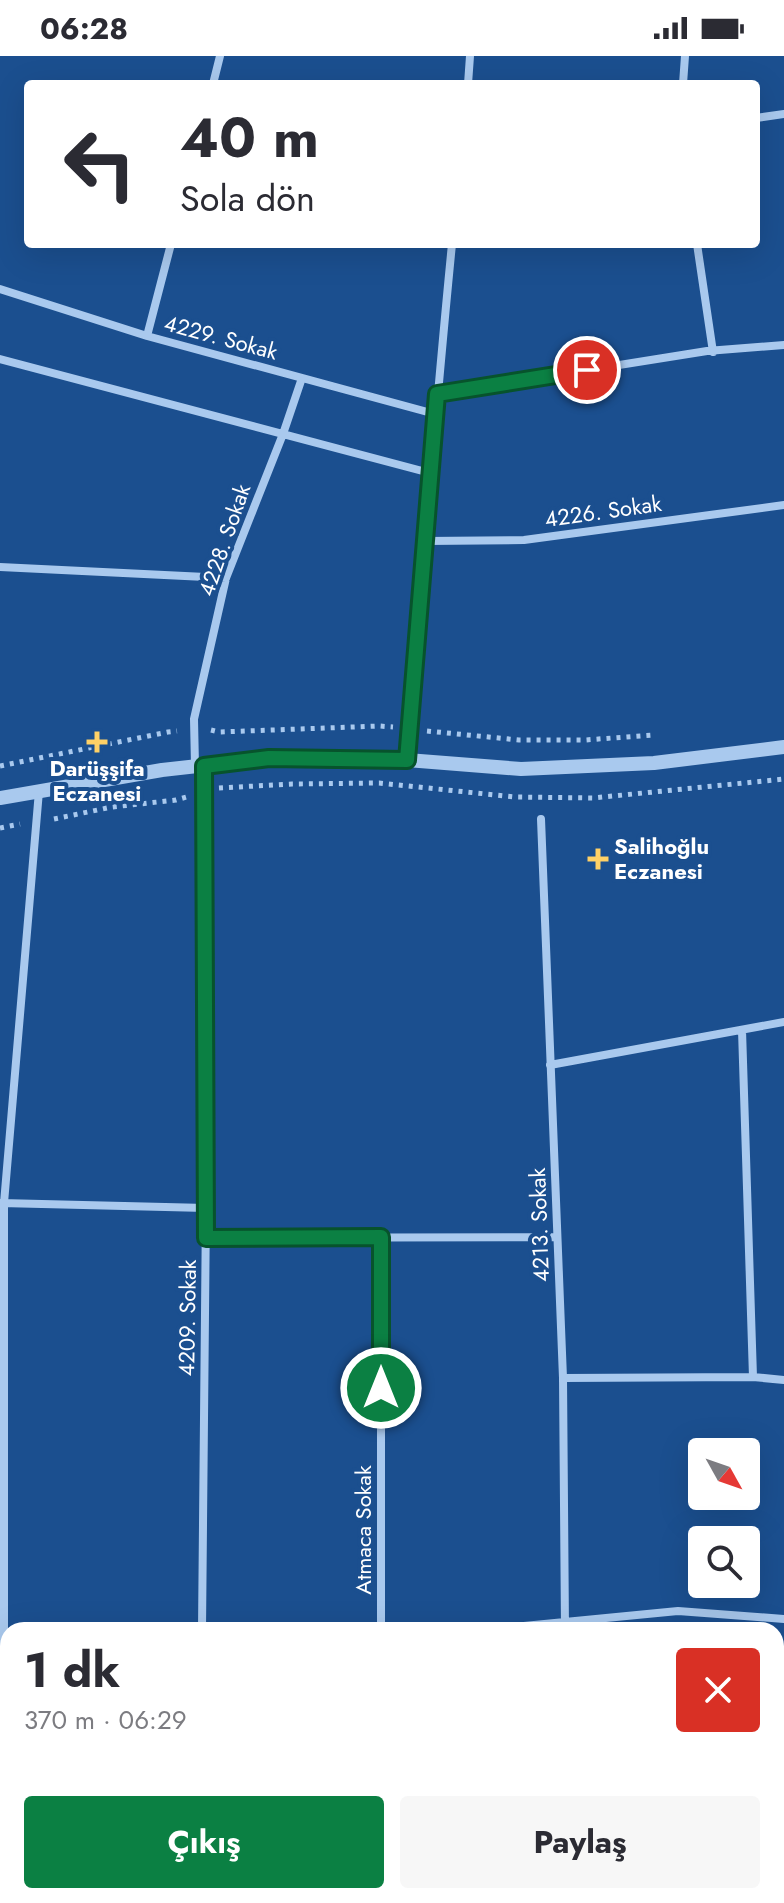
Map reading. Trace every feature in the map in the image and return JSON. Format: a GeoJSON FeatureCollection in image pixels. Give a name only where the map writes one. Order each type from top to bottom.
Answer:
{"type":"FeatureCollection","features":[{"type":"Feature","properties":{"kind":"street"},"geometry":{"type":"LineString","coordinates":[[214,80],[220,56]]}},
{"type":"Feature","properties":{"kind":"street"},"geometry":{"type":"LineString","coordinates":[[468,80],[470,56]]}},
{"type":"Feature","properties":{"kind":"street"},"geometry":{"type":"LineString","coordinates":[[683,80],[685,56]]}},
{"type":"Feature","properties":{"kind":"street"},"geometry":{"type":"LineString","coordinates":[[760,117],[784,114]]}},
{"type":"Feature","properties":{"kind":"street"},"geometry":{"type":"LineString","coordinates":[[147,336],[170,248]]}},
{"type":"Feature","properties":{"kind":"street"},"geometry":{"type":"LineString","coordinates":[[407,760],[452,248]]}},
{"type":"Feature","properties":{"kind":"street"},"geometry":{"type":"LineString","coordinates":[[698,248],[713,352]]}},
{"type":"Feature","properties":{"kind":"street","name":"4229. Sokak"},"geometry":{"type":"LineString","coordinates":[[0,289],[147,336],[435,414]]}},
{"type":"Feature","properties":{"kind":"street"},"geometry":{"type":"LineString","coordinates":[[437,394],[707,351],[784,345]]}},
{"type":"Feature","properties":{"kind":"street"},"geometry":{"type":"LineString","coordinates":[[0,359],[430,473]]}},
{"type":"Feature","properties":{"kind":"street","name":"4228. Sokak"},"geometry":{"type":"LineString","coordinates":[[199,766],[194,719],[226,578],[302,378]]}},
{"type":"Feature","properties":{"kind":"street","name":"4226. Sokak"},"geometry":{"type":"LineString","coordinates":[[426,541],[524,540],[784,505]]}},
{"type":"Feature","properties":{"kind":"street"},"geometry":{"type":"LineString","coordinates":[[0,567],[226,578]]}},
{"type":"Feature","properties":{"kind":"street"},"geometry":{"type":"LineString","coordinates":[[0,798],[162,770],[269,758],[407,760],[521,769],[654,763],[784,747]]}},
{"type":"Feature","properties":{"kind":"street","name":"4209. Sokak"},"geometry":{"type":"LineString","coordinates":[[199,766],[206,1208],[202,1622]]}},
{"type":"Feature","properties":{"kind":"street"},"geometry":{"type":"LineString","coordinates":[[3,1622],[2,1203],[39,790]]}},
{"type":"Feature","properties":{"kind":"street","name":"4213. Sokak"},"geometry":{"type":"LineString","coordinates":[[541,819],[563,1378],[565,1622]]}},
{"type":"Feature","properties":{"kind":"street"},"geometry":{"type":"LineString","coordinates":[[550,1065],[784,1022]]}},
{"type":"Feature","properties":{"kind":"street"},"geometry":{"type":"LineString","coordinates":[[742,1030],[753,1377]]}},
{"type":"Feature","properties":{"kind":"street"},"geometry":{"type":"LineString","coordinates":[[2,1203],[206,1208]]}},
{"type":"Feature","properties":{"kind":"street","name":"Atmaca Sokak"},"geometry":{"type":"LineString","coordinates":[[381,1237],[381,1622]]}},
{"type":"Feature","properties":{"kind":"street"},"geometry":{"type":"LineString","coordinates":[[206,1238],[557,1237]]}},
{"type":"Feature","properties":{"kind":"street"},"geometry":{"type":"LineString","coordinates":[[563,1378],[753,1377],[784,1380]]}},
{"type":"Feature","properties":{"kind":"street"},"geometry":{"type":"LineString","coordinates":[[589,1622],[678,1611],[784,1619]]}},
{"type":"Feature","properties":{"kind":"path"},"geometry":{"type":"LineString","coordinates":[[211,730],[379,726]]}},
{"type":"Feature","properties":{"kind":"path"},"geometry":{"type":"LineString","coordinates":[[0,766],[168,732]]}},
{"type":"Feature","properties":{"kind":"path"},"geometry":{"type":"LineString","coordinates":[[436,732],[519,740],[585,740],[653,735]]}},
{"type":"Feature","properties":{"kind":"path"},"geometry":{"type":"LineString","coordinates":[[54,819],[112,807],[176,800]]}},
{"type":"Feature","properties":{"kind":"place","name":"Darüşşifa Eczanesi"},"geometry":{"type":"Point","coordinates":[97,742]}},
{"type":"Feature","properties":{"kind":"place","name":"Salihoğlu Eczanesi"},"geometry":{"type":"Point","coordinates":[598,859]}},
{"type":"Feature","properties":{"kind":"route"},"geometry":{"type":"LineString","coordinates":[[381,1388],[381,1237],[206,1238],[204,766],[269,758],[407,760],[437,394],[587,370]]}}]}
